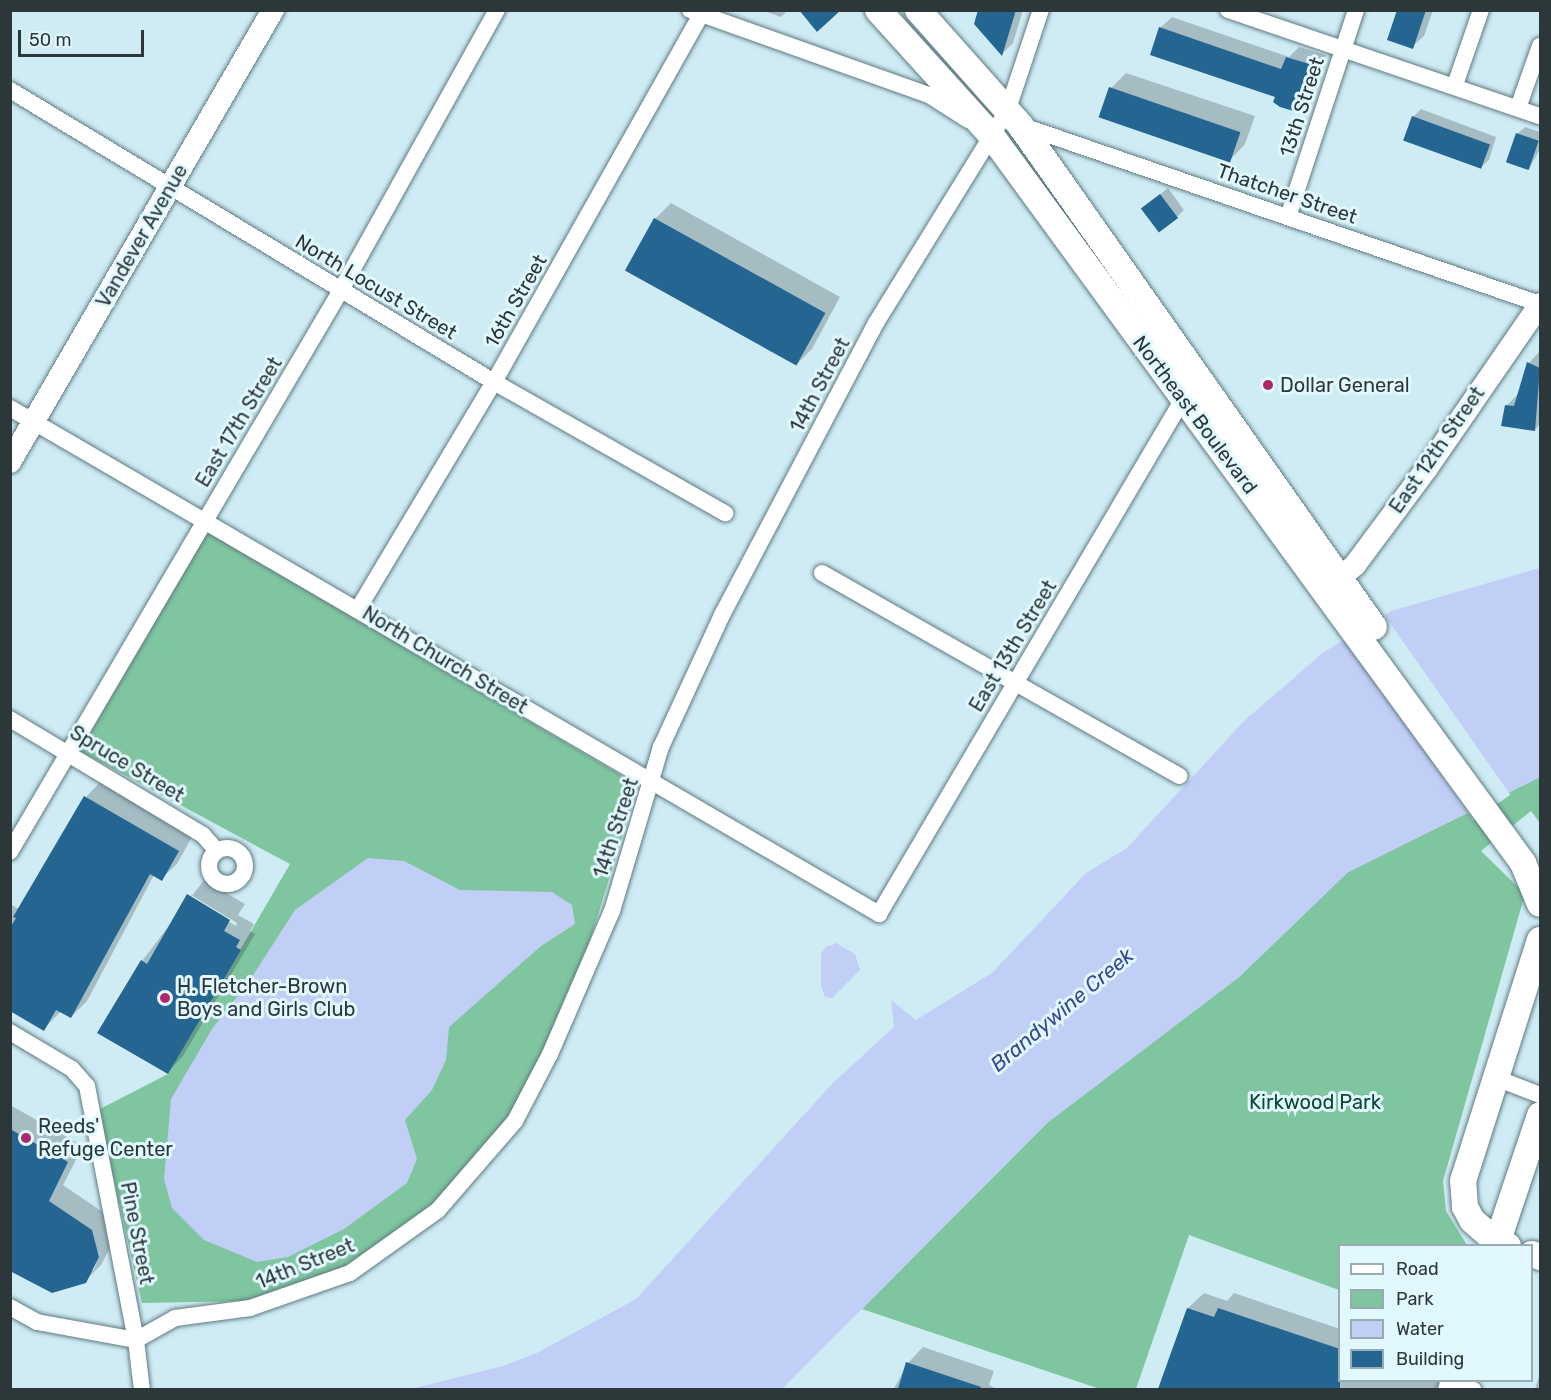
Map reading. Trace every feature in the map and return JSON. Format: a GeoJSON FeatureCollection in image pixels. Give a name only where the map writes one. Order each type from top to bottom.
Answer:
{"type":"FeatureCollection","features":[{"type":"Feature","properties":{"kind":"main road","name":"Northeast Boulevard"},"geometry":{"type":"LineString","coordinates":[[878,10],[1183,399],[1335,584]]}},
{"type":"Feature","properties":{"kind":"main road","name":"Northeast Boulevard"},"geometry":{"type":"LineString","coordinates":[[918,10],[1014,117],[1362,625],[1506,825]]}},
{"type":"Feature","properties":{"kind":"main road"},"geometry":{"type":"LineString","coordinates":[[1506,825],[1540,860]]}},
{"type":"Feature","properties":{"kind":"main road"},"geometry":{"type":"LineString","coordinates":[[1506,825],[1532,878],[1540,903]]}},
{"type":"Feature","properties":{"kind":"main road"},"geometry":{"type":"LineString","coordinates":[[1538,951],[1462,1181],[1465,1207],[1472,1220],[1500,1244],[1540,1115]]}},
{"type":"Feature","properties":{"kind":"street","name":"Vandever Avenue"},"geometry":{"type":"LineString","coordinates":[[10,462],[273,10]]}},
{"type":"Feature","properties":{"kind":"street","name":"East 17th Street"},"geometry":{"type":"LineString","coordinates":[[10,852],[341,290],[497,10]]}},
{"type":"Feature","properties":{"kind":"street","name":"14th Street"},"geometry":{"type":"LineString","coordinates":[[136,1340],[175,1318],[250,1308],[351,1273],[395,1244],[438,1210],[515,1121],[550,1054],[612,911],[653,783],[661,747],[722,615],[876,323],[985,145],[1014,117],[1041,10]]}},
{"type":"Feature","properties":{"kind":"street"},"geometry":{"type":"LineString","coordinates":[[1228,10],[1342,50],[1455,85],[1540,116]]}},
{"type":"Feature","properties":{"kind":"street","name":"13th Street"},"geometry":{"type":"LineString","coordinates":[[1288,217],[1356,10]]}},
{"type":"Feature","properties":{"kind":"street"},"geometry":{"type":"LineString","coordinates":[[1455,85],[1481,10]]}},
{"type":"Feature","properties":{"kind":"street"},"geometry":{"type":"LineString","coordinates":[[699,12],[929,94],[985,145]]}},
{"type":"Feature","properties":{"kind":"street","name":"16th Street"},"geometry":{"type":"LineString","coordinates":[[358,609],[494,382],[699,12]]}},
{"type":"Feature","properties":{"kind":"street"},"geometry":{"type":"LineString","coordinates":[[1518,108],[1540,46]]}},
{"type":"Feature","properties":{"kind":"street","name":"North Locust Street"},"geometry":{"type":"LineString","coordinates":[[10,90],[169,189],[494,382],[725,513]]}},
{"type":"Feature","properties":{"kind":"street","name":"Thatcher Street"},"geometry":{"type":"LineString","coordinates":[[1014,117],[1288,217],[1540,304]]}},
{"type":"Feature","properties":{"kind":"street","name":"East 12th Street"},"geometry":{"type":"LineString","coordinates":[[1335,584],[1427,468],[1540,304]]}},
{"type":"Feature","properties":{"kind":"street","name":"East 13th Street"},"geometry":{"type":"LineString","coordinates":[[879,914],[1183,399]]}},
{"type":"Feature","properties":{"kind":"street","name":"North Church Street"},"geometry":{"type":"LineString","coordinates":[[10,408],[879,914]]}},
{"type":"Feature","properties":{"kind":"street"},"geometry":{"type":"LineString","coordinates":[[822,573],[1179,776]]}},
{"type":"Feature","properties":{"kind":"street","name":"Spruce Street"},"geometry":{"type":"LineString","coordinates":[[10,719],[203,835],[217,851]]}},
{"type":"Feature","properties":{"kind":"street","name":"Pine Street"},"geometry":{"type":"LineString","coordinates":[[10,1032],[72,1069],[87,1086],[136,1340],[141,1382]]}},
{"type":"Feature","properties":{"kind":"street"},"geometry":{"type":"LineString","coordinates":[[1496,1078],[1540,1095]]}},
{"type":"Feature","properties":{"kind":"street"},"geometry":{"type":"LineString","coordinates":[[10,1307],[37,1322],[136,1340]]}},
{"type":"Feature","properties":{"kind":"green space"},"geometry":{"type":"Polygon","coordinates":[[[207,532],[638,785],[585,957],[518,1115],[422,1223],[349,1266],[245,1301],[142,1303],[98,1110],[168,1074],[290,864],[80,751],[207,532]]]}},
{"type":"Feature","properties":{"kind":"green space","name":"Kirkwood Park"},"geometry":{"type":"Polygon","coordinates":[[[1540,777],[1540,823],[1531,811],[1481,851],[1525,894],[1443,1181],[1446,1211],[1466,1244],[1338,1244],[1338,1290],[1189,1235],[1136,1389],[1100,1389],[862,1309],[1047,1123],[1239,977],[1348,872],[1540,777]]]}},
{"type":"Feature","properties":{"kind":"water","name":"Brandywine Creek"},"geometry":{"type":"Polygon","coordinates":[[[1540,568],[1540,777],[1348,872],[1239,977],[1047,1123],[782,1389],[407,1390],[503,1366],[537,1353],[636,1299],[833,1083],[894,1027],[891,1000],[916,1020],[992,973],[1086,873],[1127,848],[1245,720],[1324,652],[1391,611],[1540,568]]]}},
{"type":"Feature","properties":{"kind":"water"},"geometry":{"type":"Polygon","coordinates":[[[368,858],[404,861],[460,890],[552,892],[572,905],[575,924],[541,946],[449,1027],[446,1060],[432,1090],[405,1120],[417,1159],[407,1183],[344,1229],[288,1257],[257,1262],[204,1240],[172,1208],[164,1179],[171,1099],[212,1029],[250,980],[295,910],[368,858]]]}},
{"type":"Feature","properties":{"kind":"water"},"geometry":{"type":"Polygon","coordinates":[[[836,943],[855,954],[860,970],[832,998],[825,997],[821,985],[821,954],[826,947],[836,943]]]}},
{"type":"Feature","properties":{"kind":"pier"},"geometry":{"type":"Polygon","coordinates":[[[1383,613],[1510,795],[1473,821],[1346,639],[1383,613]]]}},
{"type":"Feature","properties":{"kind":"building"},"geometry":{"type":"Polygon","coordinates":[[[799,10],[841,10],[817,32],[799,10]]]}},
{"type":"Feature","properties":{"kind":"building"},"geometry":{"type":"Polygon","coordinates":[[[978,10],[1016,10],[1002,56],[974,24],[978,10]]]}},
{"type":"Feature","properties":{"kind":"building"},"geometry":{"type":"Polygon","coordinates":[[[1397,10],[1426,10],[1413,49],[1387,40],[1397,10]]]}},
{"type":"Feature","properties":{"kind":"building"},"geometry":{"type":"Polygon","coordinates":[[[1159,27],[1281,69],[1286,57],[1316,66],[1297,112],[1280,107],[1273,102],[1275,97],[1150,55],[1159,27]]]}},
{"type":"Feature","properties":{"kind":"building"},"geometry":{"type":"Polygon","coordinates":[[[1109,87],[1240,132],[1230,163],[1099,117],[1109,87]]]}},
{"type":"Feature","properties":{"kind":"building"},"geometry":{"type":"Polygon","coordinates":[[[1412,116],[1490,144],[1481,169],[1403,140],[1412,116]]]}},
{"type":"Feature","properties":{"kind":"building"},"geometry":{"type":"Polygon","coordinates":[[[1516,133],[1539,141],[1529,170],[1506,162],[1516,133]]]}},
{"type":"Feature","properties":{"kind":"building"},"geometry":{"type":"Polygon","coordinates":[[[1160,194],[1178,218],[1159,232],[1141,208],[1160,194]]]}},
{"type":"Feature","properties":{"kind":"building"},"geometry":{"type":"Polygon","coordinates":[[[654,218],[825,313],[796,365],[625,270],[654,218]]]}},
{"type":"Feature","properties":{"kind":"building"},"geometry":{"type":"Polygon","coordinates":[[[1527,362],[1540,368],[1535,431],[1501,426],[1505,405],[1514,406],[1527,362]]]}},
{"type":"Feature","properties":{"kind":"building"},"geometry":{"type":"Polygon","coordinates":[[[84,796],[179,851],[162,881],[150,874],[71,1018],[56,1010],[44,1031],[10,1011],[10,928],[16,918],[13,917],[84,796]]]}},
{"type":"Feature","properties":{"kind":"building","name":"H. Fletcher-Brown Boys and Girls Club"},"geometry":{"type":"Polygon","coordinates":[[[187,894],[230,920],[224,931],[240,940],[236,947],[241,950],[168,1074],[97,1033],[141,960],[147,964],[187,894]]]}},
{"type":"Feature","properties":{"kind":"building"},"geometry":{"type":"Polygon","coordinates":[[[10,1129],[68,1162],[49,1201],[92,1230],[99,1257],[86,1283],[52,1293],[10,1271],[10,1129]]]}},
{"type":"Feature","properties":{"kind":"building"},"geometry":{"type":"Polygon","coordinates":[[[1187,1308],[1214,1317],[1218,1308],[1338,1348],[1340,1389],[1158,1389],[1187,1308]]]}},
{"type":"Feature","properties":{"kind":"building"},"geometry":{"type":"Polygon","coordinates":[[[906,1362],[981,1387],[980,1389],[898,1389],[906,1362]]]}},
{"type":"Feature","properties":{"kind":"place","name":"Dollar General"},"geometry":{"type":"Point","coordinates":[1268,385]}},
{"type":"Feature","properties":{"kind":"place","name":"H. Fletcher-Brown Boys and Girls Club"},"geometry":{"type":"Point","coordinates":[165,998]}},
{"type":"Feature","properties":{"kind":"place","name":"Reeds' Refuge Center"},"geometry":{"type":"Point","coordinates":[26,1138]}}]}
